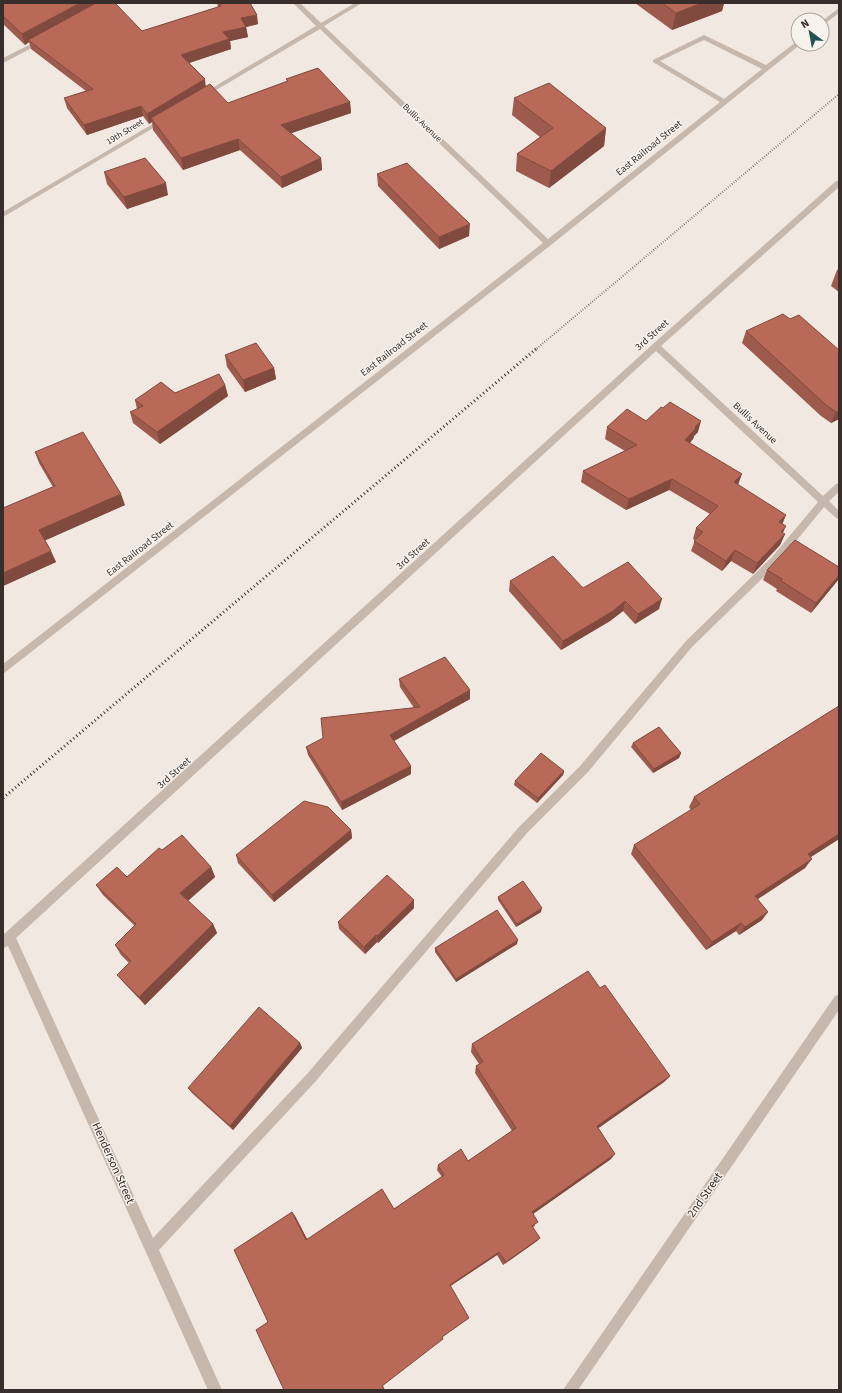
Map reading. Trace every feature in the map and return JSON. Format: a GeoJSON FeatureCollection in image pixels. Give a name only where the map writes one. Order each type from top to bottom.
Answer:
{"type":"FeatureCollection","features":[{"type":"Feature","properties":{"kind":"street","name":"Bullis Avenue"},"geometry":{"type":"LineString","coordinates":[[296,3],[548,243]]}},
{"type":"Feature","properties":{"kind":"street"},"geometry":{"type":"LineString","coordinates":[[198,98],[359,3]]}},
{"type":"Feature","properties":{"kind":"street"},"geometry":{"type":"LineString","coordinates":[[830,17],[839,10]]}},
{"type":"Feature","properties":{"kind":"street"},"geometry":{"type":"LineString","coordinates":[[3,61],[50,36]]}},
{"type":"Feature","properties":{"kind":"street"},"geometry":{"type":"LineString","coordinates":[[724,102],[655,61],[704,37],[766,68]]}},
{"type":"Feature","properties":{"kind":"street","name":"East Railroad Street"},"geometry":{"type":"LineString","coordinates":[[3,670],[548,243],[790,49]]}},
{"type":"Feature","properties":{"kind":"street","name":"19th Street"},"geometry":{"type":"LineString","coordinates":[[3,215],[171,115]]}},
{"type":"Feature","properties":{"kind":"street","name":"3rd Street"},"geometry":{"type":"LineString","coordinates":[[7,940],[656,346],[839,183]]}},
{"type":"Feature","properties":{"kind":"street","name":"Bullis Avenue"},"geometry":{"type":"LineString","coordinates":[[656,346],[839,516]]}},
{"type":"Feature","properties":{"kind":"street"},"geometry":{"type":"LineString","coordinates":[[151,1249],[311,1078],[523,830],[584,770],[689,644],[775,560],[839,486]]}},
{"type":"Feature","properties":{"kind":"street","name":"Henderson Street"},"geometry":{"type":"LineString","coordinates":[[7,940],[215,1390]]}},
{"type":"Feature","properties":{"kind":"street","name":"2nd Street"},"geometry":{"type":"LineString","coordinates":[[570,1390],[839,1000]]}},
{"type":"Feature","properties":{"kind":"building"},"geometry":{"type":"Polygon","coordinates":[[[3,3],[80,3],[22,34],[3,16],[3,3]]]}},
{"type":"Feature","properties":{"kind":"building"},"geometry":{"type":"Polygon","coordinates":[[[96,3],[115,3],[142,31],[221,6],[220,3],[250,3],[257,15],[241,18],[246,27],[223,32],[229,39],[181,55],[205,79],[147,114],[141,106],[84,125],[64,98],[93,89],[28,40],[96,3]]]}},
{"type":"Feature","properties":{"kind":"building"},"geometry":{"type":"Polygon","coordinates":[[[662,3],[702,3],[676,13],[662,3]]]}},
{"type":"Feature","properties":{"kind":"building"},"geometry":{"type":"Polygon","coordinates":[[[318,68],[350,102],[281,125],[321,158],[281,177],[238,139],[181,158],[151,118],[210,84],[228,103],[288,81],[286,79],[318,68]]]}},
{"type":"Feature","properties":{"kind":"building"},"geometry":{"type":"Polygon","coordinates":[[[549,83],[606,128],[551,171],[517,154],[553,128],[514,98],[549,83]]]}},
{"type":"Feature","properties":{"kind":"building"},"geometry":{"type":"Polygon","coordinates":[[[145,158],[166,183],[124,197],[104,172],[145,158]]]}},
{"type":"Feature","properties":{"kind":"building"},"geometry":{"type":"Polygon","coordinates":[[[407,163],[470,224],[439,237],[377,174],[407,163]]]}},
{"type":"Feature","properties":{"kind":"building"},"geometry":{"type":"Polygon","coordinates":[[[783,314],[790,319],[799,315],[839,350],[839,410],[836,412],[826,405],[746,331],[783,314]]]}},
{"type":"Feature","properties":{"kind":"building"},"geometry":{"type":"Polygon","coordinates":[[[256,343],[274,368],[243,380],[225,355],[256,343]]]}},
{"type":"Feature","properties":{"kind":"building"},"geometry":{"type":"Polygon","coordinates":[[[219,374],[225,385],[157,432],[130,412],[143,406],[135,400],[161,382],[175,393],[219,374]]]}},
{"type":"Feature","properties":{"kind":"building"},"geometry":{"type":"Polygon","coordinates":[[[670,402],[701,421],[685,440],[742,474],[734,482],[786,515],[779,522],[786,526],[781,532],[785,534],[757,563],[735,550],[726,561],[694,541],[703,532],[696,528],[718,506],[672,479],[629,499],[583,471],[637,445],[607,427],[627,409],[646,421],[661,407],[663,408],[670,402]]]}},
{"type":"Feature","properties":{"kind":"building"},"geometry":{"type":"Polygon","coordinates":[[[83,432],[121,494],[39,530],[51,551],[3,573],[3,508],[55,486],[35,452],[83,432]]]}},
{"type":"Feature","properties":{"kind":"building"},"geometry":{"type":"Polygon","coordinates":[[[795,540],[839,567],[839,575],[816,603],[781,581],[782,579],[767,570],[795,540]]]}},
{"type":"Feature","properties":{"kind":"building"},"geometry":{"type":"Polygon","coordinates":[[[553,556],[583,588],[628,562],[662,599],[638,614],[625,601],[613,611],[563,641],[510,581],[553,556]]]}},
{"type":"Feature","properties":{"kind":"building"},"geometry":{"type":"Polygon","coordinates":[[[445,657],[470,690],[390,735],[411,766],[341,802],[306,747],[323,738],[321,718],[420,707],[399,679],[445,657]]]}},
{"type":"Feature","properties":{"kind":"building"},"geometry":{"type":"Polygon","coordinates":[[[839,706],[839,834],[808,854],[812,859],[755,896],[768,912],[745,927],[741,923],[712,942],[634,845],[700,804],[694,797],[839,706]]]}},
{"type":"Feature","properties":{"kind":"building"},"geometry":{"type":"Polygon","coordinates":[[[659,727],[681,753],[654,769],[633,743],[659,727]]]}},
{"type":"Feature","properties":{"kind":"building"},"geometry":{"type":"Polygon","coordinates":[[[541,753],[564,771],[538,798],[515,781],[541,753]]]}},
{"type":"Feature","properties":{"kind":"building"},"geometry":{"type":"Polygon","coordinates":[[[304,801],[328,807],[351,830],[272,895],[236,855],[304,801]]]}},
{"type":"Feature","properties":{"kind":"building"},"geometry":{"type":"Polygon","coordinates":[[[182,835],[211,867],[180,893],[213,924],[139,997],[117,975],[131,961],[115,945],[136,924],[96,885],[117,867],[127,877],[159,848],[162,850],[182,835]]]}},
{"type":"Feature","properties":{"kind":"building"},"geometry":{"type":"Polygon","coordinates":[[[387,875],[414,900],[364,947],[338,922],[387,875]]]}},
{"type":"Feature","properties":{"kind":"building"},"geometry":{"type":"Polygon","coordinates":[[[523,881],[542,908],[517,924],[498,897],[523,881]]]}},
{"type":"Feature","properties":{"kind":"building"},"geometry":{"type":"Polygon","coordinates":[[[497,910],[518,940],[456,979],[435,948],[497,910]]]}},
{"type":"Feature","properties":{"kind":"building"},"geometry":{"type":"Polygon","coordinates":[[[588,971],[600,988],[605,985],[670,1076],[597,1126],[615,1154],[532,1212],[538,1222],[532,1226],[540,1238],[506,1262],[499,1252],[450,1285],[469,1318],[442,1337],[443,1339],[382,1386],[384,1389],[284,1390],[256,1330],[268,1322],[234,1250],[292,1212],[306,1240],[382,1189],[394,1209],[444,1175],[438,1165],[461,1149],[468,1161],[516,1128],[476,1066],[483,1062],[472,1044],[588,971]]]}},
{"type":"Feature","properties":{"kind":"building"},"geometry":{"type":"Polygon","coordinates":[[[259,1007],[300,1043],[230,1126],[188,1088],[259,1007]]]}},
{"type":"Feature","properties":{"kind":"railway"},"geometry":{"type":"LineString","coordinates":[[535,350],[839,94]]}},
{"type":"Feature","properties":{"kind":"railway"},"geometry":{"type":"LineString","coordinates":[[3,798],[536,349]]}}]}
